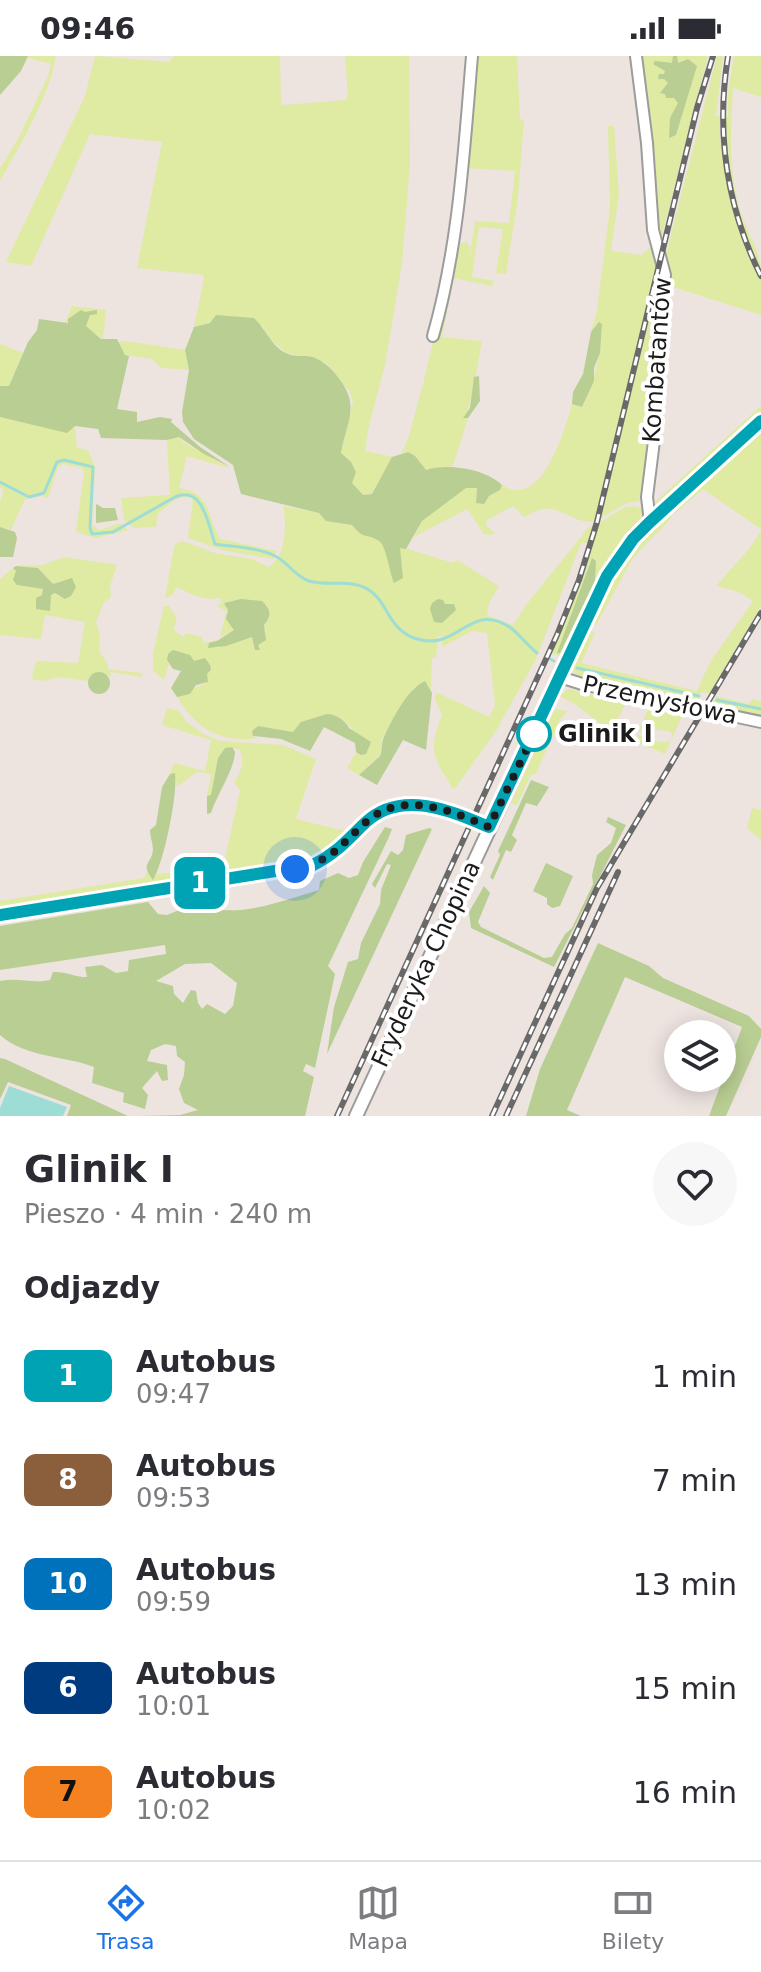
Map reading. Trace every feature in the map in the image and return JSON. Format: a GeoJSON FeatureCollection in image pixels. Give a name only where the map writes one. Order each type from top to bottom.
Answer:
{"type":"FeatureCollection","features":[{"type":"Feature","properties":{"kind":"street"},"geometry":{"type":"LineString","coordinates":[[433,336],[460,200],[472,56]]}},
{"type":"Feature","properties":{"kind":"street","name":"Kombatantów"},"geometry":{"type":"LineString","coordinates":[[636,56],[647,143],[653,230],[665,275],[658,332],[657,417],[647,497],[650,522]]}},
{"type":"Feature","properties":{"kind":"street","name":"Fryderyka Chopina"},"geometry":{"type":"LineString","coordinates":[[356,1116],[607,576],[633,539],[761,421]]}},
{"type":"Feature","properties":{"kind":"street","name":"Przemysłowa"},"geometry":{"type":"LineString","coordinates":[[560,677],[761,722]]}},
{"type":"Feature","properties":{"kind":"street"},"geometry":{"type":"LineString","coordinates":[[0,915],[313,865],[339,851],[378,813],[402,805],[441,809],[489,827]]}},
{"type":"Feature","properties":{"kind":"green space"},"geometry":{"type":"Polygon","coordinates":[[[0,56],[28,56],[21,71],[0,95],[0,56]]]}},
{"type":"Feature","properties":{"kind":"green space"},"geometry":{"type":"Polygon","coordinates":[[[28,56],[56,56],[40,105],[0,181],[0,168],[17,141],[51,64],[28,56]]]}},
{"type":"Feature","properties":{"kind":"green space"},"geometry":{"type":"Polygon","coordinates":[[[95,56],[169,62],[174,56],[280,56],[283,105],[345,100],[348,96],[345,56],[409,56],[410,164],[402,264],[385,365],[365,451],[393,457],[372,494],[362,495],[352,483],[351,462],[341,453],[353,402],[350,392],[327,364],[312,357],[288,354],[266,336],[263,326],[210,323],[194,327],[203,275],[137,268],[162,142],[90,134],[31,266],[6,262],[85,96],[95,56]]]}},
{"type":"Feature","properties":{"kind":"green space"},"geometry":{"type":"Polygon","coordinates":[[[473,56],[517,56],[520,119],[524,120],[518,198],[506,274],[496,273],[503,229],[479,227],[472,277],[494,281],[492,286],[454,278],[442,337],[482,341],[473,392],[464,418],[468,418],[453,466],[426,470],[408,452],[401,453],[408,439],[423,384],[459,232],[456,259],[460,243],[466,242],[470,246],[469,260],[475,221],[509,223],[515,171],[465,168],[473,56]]]}},
{"type":"Feature","properties":{"kind":"green space"},"geometry":{"type":"Polygon","coordinates":[[[639,56],[708,56],[660,243],[657,227],[639,56]]]}},
{"type":"Feature","properties":{"kind":"green space"},"geometry":{"type":"Polygon","coordinates":[[[673,56],[677,56],[678,63],[688,59],[697,66],[676,135],[669,138],[670,118],[678,103],[674,98],[666,98],[665,94],[660,93],[668,83],[658,79],[659,74],[665,71],[653,64],[655,61],[672,63],[673,56]]]}},
{"type":"Feature","properties":{"kind":"green space"},"geometry":{"type":"Polygon","coordinates":[[[717,56],[723,56],[716,116],[720,116],[720,138],[731,200],[744,245],[761,279],[761,315],[673,287],[667,288],[665,258],[717,56]]]}},
{"type":"Feature","properties":{"kind":"green space"},"geometry":{"type":"Polygon","coordinates":[[[734,56],[761,56],[761,97],[733,88],[731,133],[736,193],[761,272],[739,216],[728,156],[725,116],[728,116],[734,56]]]}},
{"type":"Feature","properties":{"kind":"green space"},"geometry":{"type":"Polygon","coordinates":[[[608,126],[614,126],[619,194],[611,251],[641,255],[650,248],[644,202],[647,202],[659,261],[595,521],[582,521],[550,509],[524,517],[513,506],[487,520],[486,525],[495,533],[490,535],[484,534],[467,509],[414,537],[422,521],[466,488],[477,488],[476,498],[484,504],[502,485],[516,490],[529,487],[549,464],[572,404],[582,407],[586,399],[602,334],[602,324],[599,323],[591,332],[597,310],[610,207],[608,126]]]}},
{"type":"Feature","properties":{"kind":"green space"},"geometry":{"type":"Polygon","coordinates":[[[660,268],[655,388],[643,500],[625,504],[601,518],[660,268]]]}},
{"type":"Feature","properties":{"kind":"green space"},"geometry":{"type":"Polygon","coordinates":[[[72,306],[106,310],[103,339],[85,326],[89,315],[96,310],[65,323],[72,306]]]}},
{"type":"Feature","properties":{"kind":"green space"},"geometry":{"type":"Polygon","coordinates":[[[81,310],[97,310],[97,314],[90,315],[86,326],[101,339],[117,339],[125,355],[129,356],[117,409],[137,412],[137,422],[160,417],[172,419],[171,422],[200,447],[230,467],[179,437],[167,440],[101,438],[98,429],[75,426],[67,433],[0,417],[0,386],[9,386],[28,342],[37,330],[39,319],[68,323],[68,319],[81,310]]]}},
{"type":"Feature","properties":{"kind":"green space"},"geometry":{"type":"Polygon","coordinates":[[[216,315],[254,318],[282,351],[313,357],[335,373],[349,396],[350,404],[341,453],[351,462],[356,472],[352,483],[363,495],[372,494],[392,457],[408,452],[426,470],[445,467],[476,471],[495,479],[502,485],[500,490],[489,496],[484,504],[476,503],[477,488],[466,488],[422,521],[406,549],[400,548],[403,578],[394,583],[379,541],[363,535],[352,525],[326,521],[319,513],[241,494],[233,465],[194,439],[183,422],[189,370],[185,350],[194,327],[210,323],[216,315]]]}},
{"type":"Feature","properties":{"kind":"green space"},"geometry":{"type":"Polygon","coordinates":[[[599,322],[602,324],[600,353],[594,368],[594,381],[582,407],[572,404],[573,392],[583,374],[591,332],[599,322]]]}},
{"type":"Feature","properties":{"kind":"green space"},"geometry":{"type":"Polygon","coordinates":[[[118,342],[185,350],[189,370],[161,368],[152,359],[125,355],[118,342]]]}},
{"type":"Feature","properties":{"kind":"green space"},"geometry":{"type":"Polygon","coordinates":[[[0,344],[23,353],[9,386],[0,386],[0,344]]]}},
{"type":"Feature","properties":{"kind":"green space"},"geometry":{"type":"Polygon","coordinates":[[[479,376],[480,401],[468,418],[463,418],[470,408],[474,377],[479,376]]]}},
{"type":"Feature","properties":{"kind":"green space"},"geometry":{"type":"Polygon","coordinates":[[[761,406],[761,415],[661,505],[655,506],[655,502],[761,406]]]}},
{"type":"Feature","properties":{"kind":"green space"},"geometry":{"type":"Polygon","coordinates":[[[0,417],[66,432],[75,426],[77,448],[88,450],[95,467],[92,525],[100,530],[121,523],[128,530],[96,538],[76,532],[84,472],[82,468],[63,464],[58,467],[48,498],[25,499],[11,530],[0,527],[0,502],[4,490],[0,487],[0,417]]]}},
{"type":"Feature","properties":{"kind":"green space"},"geometry":{"type":"Polygon","coordinates":[[[761,428],[761,529],[703,489],[674,514],[671,512],[761,428]]]}},
{"type":"Feature","properties":{"kind":"green space"},"geometry":{"type":"Polygon","coordinates":[[[179,437],[231,469],[187,456],[179,488],[203,500],[220,539],[277,551],[273,559],[222,550],[188,538],[193,499],[188,497],[175,500],[158,513],[156,527],[134,528],[124,520],[121,498],[170,495],[167,440],[179,437]]]}},
{"type":"Feature","properties":{"kind":"green space"},"geometry":{"type":"Polygon","coordinates":[[[96,504],[103,508],[115,508],[118,520],[96,523],[96,504]]]}},
{"type":"Feature","properties":{"kind":"green space"},"geometry":{"type":"Polygon","coordinates":[[[283,506],[319,513],[326,521],[352,525],[380,541],[403,571],[399,558],[402,547],[453,563],[457,560],[499,586],[489,603],[487,615],[513,625],[589,527],[594,526],[588,543],[581,543],[536,659],[496,731],[454,790],[435,755],[435,738],[442,715],[435,699],[436,692],[489,717],[495,705],[487,633],[472,631],[442,647],[442,636],[438,636],[436,658],[432,658],[430,691],[425,681],[414,688],[382,739],[383,752],[359,775],[347,768],[356,752],[360,755],[362,739],[334,715],[301,722],[294,732],[258,726],[253,736],[257,738],[220,736],[193,718],[177,697],[208,682],[207,674],[211,670],[205,658],[194,661],[167,660],[169,664],[164,680],[153,670],[153,653],[164,606],[169,606],[177,619],[173,629],[183,637],[186,633],[202,637],[204,643],[218,640],[214,648],[217,648],[252,637],[255,649],[266,632],[264,626],[270,618],[266,605],[245,600],[224,603],[234,630],[220,638],[226,611],[217,606],[222,602],[220,598],[203,598],[177,587],[165,599],[173,552],[175,544],[183,541],[215,553],[251,559],[269,567],[282,548],[285,531],[283,506]]]}},
{"type":"Feature","properties":{"kind":"green space"},"geometry":{"type":"Polygon","coordinates":[[[625,507],[643,509],[640,522],[607,563],[562,657],[552,653],[584,576],[599,523],[625,507]]]}},
{"type":"Feature","properties":{"kind":"green space"},"geometry":{"type":"Polygon","coordinates":[[[667,515],[672,517],[633,558],[596,625],[593,624],[602,596],[621,565],[667,515]]]}},
{"type":"Feature","properties":{"kind":"green space"},"geometry":{"type":"Polygon","coordinates":[[[0,527],[15,532],[17,538],[13,557],[0,557],[0,527]]]}},
{"type":"Feature","properties":{"kind":"green space"},"geometry":{"type":"Polygon","coordinates":[[[761,531],[761,606],[711,694],[701,692],[698,702],[584,678],[574,673],[573,663],[591,630],[595,633],[581,663],[697,691],[710,662],[753,601],[739,592],[716,586],[761,531]]]}},
{"type":"Feature","properties":{"kind":"green space"},"geometry":{"type":"Polygon","coordinates":[[[64,557],[117,565],[110,586],[111,597],[104,602],[96,622],[100,636],[99,651],[108,669],[142,673],[142,677],[111,672],[110,677],[104,673],[90,676],[88,681],[59,677],[43,681],[32,679],[36,661],[78,663],[85,622],[45,615],[41,639],[0,635],[0,579],[13,568],[26,587],[43,589],[42,595],[51,598],[55,593],[60,598],[62,580],[53,584],[39,568],[16,566],[43,565],[64,557]]]}},
{"type":"Feature","properties":{"kind":"green space"},"geometry":{"type":"Polygon","coordinates":[[[592,558],[596,561],[595,581],[560,653],[557,653],[592,558]]]}},
{"type":"Feature","properties":{"kind":"green space"},"geometry":{"type":"Polygon","coordinates":[[[13,568],[38,568],[53,584],[72,578],[76,587],[65,599],[55,593],[51,595],[50,611],[36,609],[36,598],[42,595],[43,589],[17,585],[13,580],[16,571],[13,568]]]}},
{"type":"Feature","properties":{"kind":"green space"},"geometry":{"type":"Polygon","coordinates":[[[241,599],[262,601],[269,610],[264,625],[266,640],[258,645],[260,650],[255,650],[252,637],[226,646],[208,648],[209,643],[234,630],[226,619],[228,610],[224,603],[241,599]]]}},
{"type":"Feature","properties":{"kind":"green space"},"geometry":{"type":"Polygon","coordinates":[[[438,599],[445,604],[454,604],[456,610],[442,623],[434,622],[430,609],[438,599]]]}},
{"type":"Feature","properties":{"kind":"green space"},"geometry":{"type":"Polygon","coordinates":[[[173,650],[190,655],[194,661],[205,658],[211,670],[207,674],[208,682],[196,685],[190,694],[177,697],[171,688],[181,671],[173,669],[167,660],[173,650]]]}},
{"type":"Feature","properties":{"kind":"green space"},"geometry":{"type":"Polygon","coordinates":[[[95,672],[103,672],[110,683],[103,694],[95,694],[88,687],[88,679],[95,672]]]}},
{"type":"Feature","properties":{"kind":"green space"},"geometry":{"type":"Polygon","coordinates":[[[425,681],[432,693],[426,750],[403,740],[377,785],[359,775],[380,756],[383,739],[396,714],[412,691],[425,681]]]}},
{"type":"Feature","properties":{"kind":"green space"},"geometry":{"type":"Polygon","coordinates":[[[568,689],[629,700],[630,706],[625,705],[611,732],[575,704],[559,696],[568,689]]]}},
{"type":"Feature","properties":{"kind":"green space"},"geometry":{"type":"Polygon","coordinates":[[[716,696],[749,704],[752,699],[761,701],[761,717],[712,706],[716,696]]]}},
{"type":"Feature","properties":{"kind":"green space"},"geometry":{"type":"Polygon","coordinates":[[[650,705],[684,712],[672,739],[671,732],[652,729],[649,734],[638,732],[650,705]]]}},
{"type":"Feature","properties":{"kind":"green space"},"geometry":{"type":"Polygon","coordinates":[[[167,708],[179,711],[203,734],[220,741],[283,745],[316,759],[296,819],[345,831],[315,855],[287,862],[166,879],[165,884],[0,911],[0,901],[144,878],[147,872],[153,879],[157,874],[223,868],[240,790],[234,783],[241,767],[241,754],[239,749],[225,748],[218,758],[211,796],[207,796],[211,774],[197,772],[177,787],[175,773],[170,774],[174,763],[205,771],[211,740],[162,725],[167,708]]]}},
{"type":"Feature","properties":{"kind":"green space"},"geometry":{"type":"Polygon","coordinates":[[[554,709],[568,711],[561,718],[535,775],[531,774],[517,805],[511,803],[554,709]]]}},
{"type":"Feature","properties":{"kind":"green space"},"geometry":{"type":"Polygon","coordinates":[[[327,714],[340,718],[371,742],[366,754],[356,752],[355,743],[324,727],[310,751],[281,739],[253,736],[252,731],[258,726],[293,732],[301,722],[327,714]]]}},
{"type":"Feature","properties":{"kind":"green space"},"geometry":{"type":"Polygon","coordinates":[[[637,735],[659,742],[671,740],[665,754],[634,741],[637,735]]]}},
{"type":"Feature","properties":{"kind":"green space"},"geometry":{"type":"Polygon","coordinates":[[[232,747],[235,752],[232,767],[211,813],[207,814],[207,796],[211,795],[218,758],[225,748],[232,747]]]}},
{"type":"Feature","properties":{"kind":"green space"},"geometry":{"type":"Polygon","coordinates":[[[175,773],[169,828],[162,859],[153,880],[147,867],[153,850],[150,830],[156,825],[162,787],[170,774],[175,773]]]}},
{"type":"Feature","properties":{"kind":"green space"},"geometry":{"type":"Polygon","coordinates":[[[531,780],[549,787],[537,806],[526,803],[512,835],[517,840],[511,852],[506,850],[493,880],[490,877],[500,855],[498,851],[531,780]]]}},
{"type":"Feature","properties":{"kind":"green space"},"geometry":{"type":"Polygon","coordinates":[[[752,808],[761,810],[761,840],[747,828],[752,808]]]}},
{"type":"Feature","properties":{"kind":"green space"},"geometry":{"type":"Polygon","coordinates":[[[608,817],[626,825],[554,967],[471,928],[469,912],[484,886],[490,893],[478,922],[481,927],[544,958],[552,957],[572,928],[593,884],[597,855],[611,843],[616,828],[606,822],[608,817]]]}},
{"type":"Feature","properties":{"kind":"green space"},"geometry":{"type":"Polygon","coordinates":[[[385,827],[392,829],[328,966],[335,974],[315,1068],[306,1064],[303,1071],[314,1077],[305,1116],[139,1116],[180,1115],[198,1110],[184,1103],[179,1089],[185,1062],[177,1056],[176,1046],[165,1044],[151,1050],[147,1061],[167,1065],[168,1080],[162,1081],[157,1071],[142,1088],[148,1095],[145,1109],[123,1102],[124,1093],[92,1083],[94,1067],[21,1048],[0,1035],[0,981],[50,980],[53,972],[87,977],[85,967],[102,965],[116,973],[128,971],[129,960],[166,954],[165,945],[0,970],[0,926],[148,902],[158,914],[167,915],[194,904],[226,910],[257,908],[319,890],[320,881],[338,873],[349,878],[358,875],[385,827]],[[211,963],[185,964],[156,981],[173,986],[174,994],[183,1003],[191,990],[196,991],[202,1009],[207,1004],[225,1014],[233,1006],[237,983],[211,963]]]}},
{"type":"Feature","properties":{"kind":"green space"},"geometry":{"type":"Polygon","coordinates":[[[432,829],[327,1054],[334,1007],[348,962],[358,959],[361,943],[380,904],[381,890],[391,865],[387,864],[375,888],[372,884],[391,851],[398,855],[403,850],[406,835],[432,829]]]}},
{"type":"Feature","properties":{"kind":"green space"},"geometry":{"type":"Polygon","coordinates":[[[546,863],[573,876],[560,906],[552,908],[547,904],[547,898],[533,891],[546,863]]]}},
{"type":"Feature","properties":{"kind":"green space"},"geometry":{"type":"Polygon","coordinates":[[[598,943],[649,966],[663,978],[749,1016],[761,1029],[761,1037],[726,1116],[709,1116],[718,1092],[736,1092],[736,1043],[742,1027],[736,1024],[736,1020],[726,1020],[625,977],[567,1110],[581,1116],[526,1116],[540,1069],[598,943]]]}},
{"type":"Feature","properties":{"kind":"green space"},"geometry":{"type":"Polygon","coordinates":[[[0,1058],[128,1116],[67,1116],[71,1105],[8,1082],[0,1099],[0,1058]]]}},
{"type":"Feature","properties":{"kind":"water"},"geometry":{"type":"Polygon","coordinates":[[[9,1086],[67,1107],[63,1116],[0,1116],[9,1086]]]}},
{"type":"Feature","properties":{"kind":"waterway"},"geometry":{"type":"LineString","coordinates":[[0,482],[29,497],[44,493],[57,462],[64,460],[93,467],[92,534],[113,532],[175,497],[192,496],[203,508],[215,544],[268,553],[309,581],[362,586],[375,595],[398,628],[414,638],[429,641],[442,639],[474,623],[497,621],[511,628],[537,653]]}},
{"type":"Feature","properties":{"kind":"waterway"},"geometry":{"type":"LineString","coordinates":[[550,659],[554,661]]}},
{"type":"Feature","properties":{"kind":"waterway"},"geometry":{"type":"LineString","coordinates":[[577,668],[699,696]]}},
{"type":"Feature","properties":{"kind":"waterway"},"geometry":{"type":"LineString","coordinates":[[717,700],[761,709]]}},
{"type":"Feature","properties":{"kind":"railway"},"geometry":{"type":"LineString","coordinates":[[337,1116],[557,635],[579,580],[597,522],[697,108],[713,56]]}},
{"type":"Feature","properties":{"kind":"railway"},"geometry":{"type":"LineString","coordinates":[[728,56],[723,113],[727,168],[739,223],[761,276]]}},
{"type":"Feature","properties":{"kind":"railway"},"geometry":{"type":"LineString","coordinates":[[492,1116],[597,888],[761,613]]}},
{"type":"Feature","properties":{"kind":"railway"},"geometry":{"type":"LineString","coordinates":[[506,1116],[618,872]]}},
{"type":"Feature","properties":{"kind":"bus line","name":"1"},"geometry":{"type":"LineString","coordinates":[[0,915],[313,865],[339,851],[378,813],[402,805],[441,809],[489,827],[607,576],[633,539],[761,421]]}},
{"type":"Feature","properties":{"kind":"place","name":"Glinik I"},"geometry":{"type":"Point","coordinates":[534,734]}},
{"type":"Feature","properties":{"kind":"route"},"geometry":{"type":"LineString","coordinates":[[295,869],[329,858],[368,820],[402,805],[441,809],[489,827],[534,734]]}}]}
